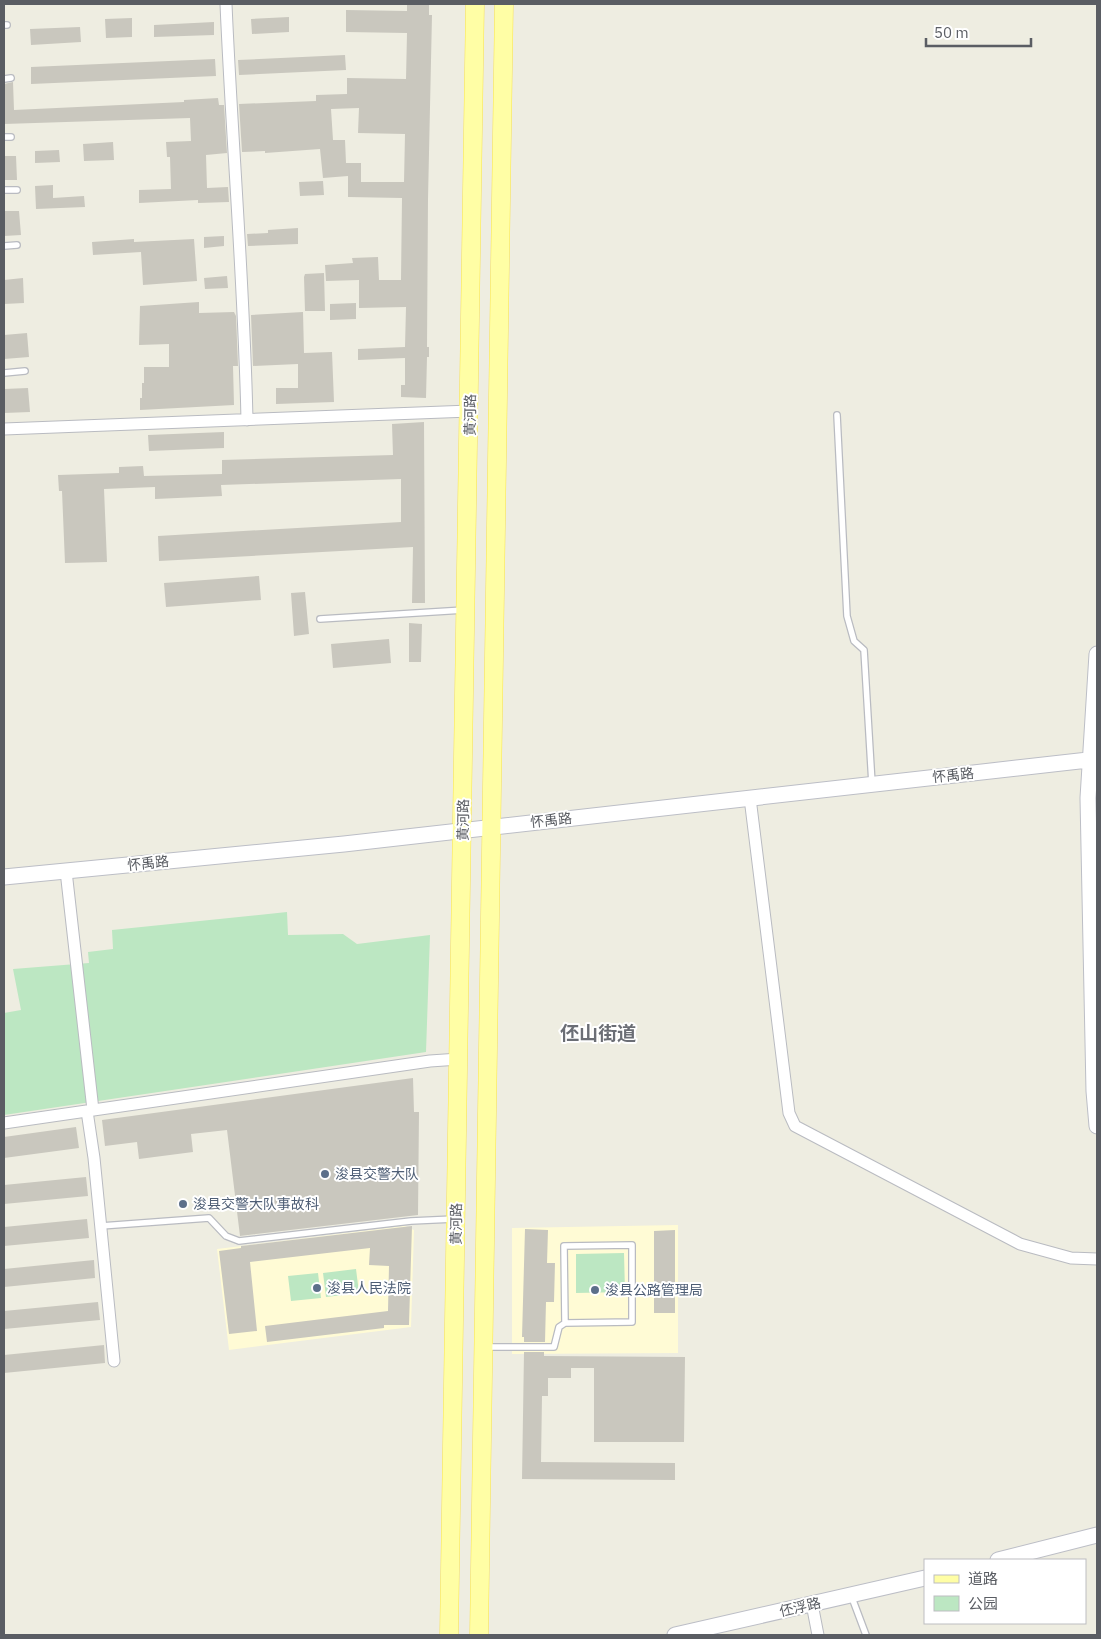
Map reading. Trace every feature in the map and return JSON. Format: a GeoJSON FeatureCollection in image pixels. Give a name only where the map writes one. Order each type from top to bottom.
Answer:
{"type":"FeatureCollection","features":[{"type":"Feature","properties":{"kind":"main road","name":"黄河路"},"geometry":{"type":"LineString","coordinates":[[449,1635],[475,4]]}},
{"type":"Feature","properties":{"kind":"main road","name":"黄河路"},"geometry":{"type":"LineString","coordinates":[[479,1635],[504,4]]}},
{"type":"Feature","properties":{"kind":"street"},"geometry":{"type":"LineString","coordinates":[[226,4],[233,154],[245,314],[247,420]]}},
{"type":"Feature","properties":{"kind":"street"},"geometry":{"type":"LineString","coordinates":[[4,430],[470,411]]}},
{"type":"Feature","properties":{"kind":"street"},"geometry":{"type":"LineString","coordinates":[[1097,654],[1094,760],[1088,798],[1097,1126]]}},
{"type":"Feature","properties":{"kind":"street","name":"怀禹路"},"geometry":{"type":"LineString","coordinates":[[4,877],[492,827],[1094,760]]}},
{"type":"Feature","properties":{"kind":"street"},"geometry":{"type":"LineString","coordinates":[[750,798],[789,1113],[794,1126],[1020,1244],[1071,1258],[1097,1259]]}},
{"type":"Feature","properties":{"kind":"street"},"geometry":{"type":"LineString","coordinates":[[66,871],[114,1361]]}},
{"type":"Feature","properties":{"kind":"street"},"geometry":{"type":"LineString","coordinates":[[4,1123],[430,1061],[459,1059]]}},
{"type":"Feature","properties":{"kind":"street"},"geometry":{"type":"LineString","coordinates":[[1002,1559],[1097,1535]]}},
{"type":"Feature","properties":{"kind":"street","name":"伾浮路"},"geometry":{"type":"LineString","coordinates":[[675,1635],[924,1578]]}},
{"type":"Feature","properties":{"kind":"street"},"geometry":{"type":"LineString","coordinates":[[812,1604],[818,1635]]}},
{"type":"Feature","properties":{"kind":"lane"},"geometry":{"type":"LineString","coordinates":[[4,79],[11,78]]}},
{"type":"Feature","properties":{"kind":"lane"},"geometry":{"type":"LineString","coordinates":[[4,137],[11,137]]}},
{"type":"Feature","properties":{"kind":"lane"},"geometry":{"type":"LineString","coordinates":[[4,190],[17,190]]}},
{"type":"Feature","properties":{"kind":"lane"},"geometry":{"type":"LineString","coordinates":[[4,246],[17,245]]}},
{"type":"Feature","properties":{"kind":"lane"},"geometry":{"type":"LineString","coordinates":[[4,373],[25,372]]}},
{"type":"Feature","properties":{"kind":"lane"},"geometry":{"type":"LineString","coordinates":[[837,415],[848,616],[854,641],[864,650],[872,784]]}},
{"type":"Feature","properties":{"kind":"lane"},"geometry":{"type":"LineString","coordinates":[[320,619],[466,610]]}},
{"type":"Feature","properties":{"kind":"lane"},"geometry":{"type":"LineString","coordinates":[[101,1226],[209,1218],[226,1236],[239,1241],[411,1221],[456,1219]]}},
{"type":"Feature","properties":{"kind":"lane"},"geometry":{"type":"LineString","coordinates":[[483,1347],[554,1347],[559,1327],[565,1323],[632,1322],[632,1245],[564,1246],[565,1323]]}},
{"type":"Feature","properties":{"kind":"lane"},"geometry":{"type":"LineString","coordinates":[[851,1595],[866,1635]]}},
{"type":"Feature","properties":{"kind":"shaded area","name":"浚县公路管理局"},"geometry":{"type":"Polygon","coordinates":[[[678,1225],[678,1353],[512,1354],[512,1228],[678,1225]]]}},
{"type":"Feature","properties":{"kind":"shaded area","name":"浚县人民法院"},"geometry":{"type":"Polygon","coordinates":[[[405,1226],[414,1230],[411,1327],[229,1350],[217,1249],[405,1226]]]}},
{"type":"Feature","properties":{"kind":"green space"},"geometry":{"type":"Polygon","coordinates":[[[287,912],[288,935],[343,934],[357,944],[430,935],[426,1052],[4,1115],[4,1013],[21,1010],[13,969],[89,963],[88,952],[113,949],[112,930],[287,912]]]}},
{"type":"Feature","properties":{"kind":"green space"},"geometry":{"type":"Polygon","coordinates":[[[624,1253],[625,1292],[576,1293],[576,1254],[624,1253]]]}},
{"type":"Feature","properties":{"kind":"green space"},"geometry":{"type":"Polygon","coordinates":[[[356,1269],[359,1293],[326,1297],[323,1273],[356,1269]]]}},
{"type":"Feature","properties":{"kind":"green space"},"geometry":{"type":"Polygon","coordinates":[[[318,1273],[321,1298],[291,1301],[288,1276],[318,1273]]]}},
{"type":"Feature","properties":{"kind":"building"},"geometry":{"type":"Polygon","coordinates":[[[407,4],[429,4],[429,15],[432,15],[428,199],[427,347],[429,347],[429,357],[427,357],[426,398],[401,397],[401,385],[405,385],[405,358],[358,360],[358,349],[405,347],[406,307],[359,308],[359,280],[326,281],[325,265],[353,263],[352,258],[378,257],[379,280],[401,280],[402,198],[348,197],[348,176],[323,178],[320,149],[265,153],[265,151],[242,152],[239,104],[316,101],[316,95],[347,94],[347,78],[406,79],[407,33],[346,32],[346,10],[407,11],[407,4]],[[359,108],[331,109],[333,140],[345,140],[346,163],[361,163],[361,182],[404,182],[405,134],[358,133],[359,108]]]}},
{"type":"Feature","properties":{"kind":"building"},"geometry":{"type":"Polygon","coordinates":[[[289,17],[289,32],[252,34],[251,19],[289,17]]]}},
{"type":"Feature","properties":{"kind":"building"},"geometry":{"type":"Polygon","coordinates":[[[132,18],[132,37],[106,38],[105,19],[132,18]]]}},
{"type":"Feature","properties":{"kind":"building"},"geometry":{"type":"Polygon","coordinates":[[[214,22],[214,35],[154,37],[154,25],[214,22]]]}},
{"type":"Feature","properties":{"kind":"building"},"geometry":{"type":"Polygon","coordinates":[[[80,27],[81,42],[31,45],[30,29],[80,27]]]}},
{"type":"Feature","properties":{"kind":"building"},"geometry":{"type":"Polygon","coordinates":[[[345,55],[346,70],[239,75],[238,60],[345,55]]]}},
{"type":"Feature","properties":{"kind":"building"},"geometry":{"type":"Polygon","coordinates":[[[215,59],[216,76],[31,84],[31,67],[215,59]]]}},
{"type":"Feature","properties":{"kind":"building"},"geometry":{"type":"Polygon","coordinates":[[[13,82],[14,110],[184,102],[184,100],[218,98],[219,105],[224,105],[227,153],[206,155],[207,188],[228,187],[229,202],[198,203],[198,200],[139,203],[139,190],[171,189],[170,157],[167,157],[166,142],[191,141],[190,118],[4,124],[4,84],[13,82]]]}},
{"type":"Feature","properties":{"kind":"building"},"geometry":{"type":"Polygon","coordinates":[[[113,142],[114,160],[84,161],[83,144],[113,142]]]}},
{"type":"Feature","properties":{"kind":"building"},"geometry":{"type":"Polygon","coordinates":[[[59,150],[60,162],[35,163],[35,151],[59,150]]]}},
{"type":"Feature","properties":{"kind":"building"},"geometry":{"type":"Polygon","coordinates":[[[4,156],[16,156],[17,180],[4,180],[4,156]]]}},
{"type":"Feature","properties":{"kind":"building"},"geometry":{"type":"Polygon","coordinates":[[[323,181],[324,195],[300,196],[299,182],[323,181]]]}},
{"type":"Feature","properties":{"kind":"building"},"geometry":{"type":"Polygon","coordinates":[[[53,185],[53,198],[84,196],[85,207],[36,209],[35,186],[53,185]]]}},
{"type":"Feature","properties":{"kind":"building"},"geometry":{"type":"Polygon","coordinates":[[[4,211],[19,211],[21,235],[4,236],[4,211]]]}},
{"type":"Feature","properties":{"kind":"building"},"geometry":{"type":"Polygon","coordinates":[[[298,228],[298,244],[248,246],[247,234],[268,233],[268,230],[298,228]]]}},
{"type":"Feature","properties":{"kind":"building"},"geometry":{"type":"Polygon","coordinates":[[[224,236],[224,246],[204,248],[204,237],[224,236]]]}},
{"type":"Feature","properties":{"kind":"building"},"geometry":{"type":"Polygon","coordinates":[[[134,239],[134,242],[194,239],[197,281],[143,285],[141,252],[93,255],[92,242],[134,239]]]}},
{"type":"Feature","properties":{"kind":"building"},"geometry":{"type":"Polygon","coordinates":[[[324,273],[325,311],[305,311],[305,274],[324,273]]]}},
{"type":"Feature","properties":{"kind":"building"},"geometry":{"type":"Polygon","coordinates":[[[227,276],[228,288],[205,289],[204,278],[227,276]]]}},
{"type":"Feature","properties":{"kind":"building"},"geometry":{"type":"Polygon","coordinates":[[[23,278],[24,303],[4,304],[4,280],[23,278]]]}},
{"type":"Feature","properties":{"kind":"building"},"geometry":{"type":"Polygon","coordinates":[[[199,302],[199,313],[234,312],[236,316],[238,366],[233,366],[234,405],[140,410],[144,367],[169,367],[169,344],[139,345],[140,306],[199,302]]]}},
{"type":"Feature","properties":{"kind":"building"},"geometry":{"type":"Polygon","coordinates":[[[356,303],[356,319],[330,320],[330,304],[356,303]]]}},
{"type":"Feature","properties":{"kind":"building"},"geometry":{"type":"Polygon","coordinates":[[[303,312],[304,353],[332,352],[334,402],[276,404],[276,388],[298,388],[298,364],[253,366],[251,315],[303,312]]]}},
{"type":"Feature","properties":{"kind":"building"},"geometry":{"type":"Polygon","coordinates":[[[27,333],[29,357],[4,359],[4,335],[27,333]]]}},
{"type":"Feature","properties":{"kind":"building"},"geometry":{"type":"Polygon","coordinates":[[[28,388],[30,412],[4,413],[4,389],[28,388]]]}},
{"type":"Feature","properties":{"kind":"building"},"geometry":{"type":"Polygon","coordinates":[[[424,422],[425,603],[412,603],[413,547],[159,561],[158,536],[401,522],[401,479],[221,485],[222,496],[155,499],[155,487],[104,489],[107,562],[65,563],[62,491],[59,491],[58,475],[119,473],[119,467],[143,466],[144,476],[222,474],[222,460],[393,455],[392,424],[424,422]]]}},
{"type":"Feature","properties":{"kind":"building"},"geometry":{"type":"Polygon","coordinates":[[[224,432],[224,448],[149,451],[148,435],[224,432]]]}},
{"type":"Feature","properties":{"kind":"building"},"geometry":{"type":"Polygon","coordinates":[[[259,576],[261,600],[166,607],[164,583],[259,576]]]}},
{"type":"Feature","properties":{"kind":"building"},"geometry":{"type":"Polygon","coordinates":[[[305,592],[309,634],[294,636],[291,593],[305,592]]]}},
{"type":"Feature","properties":{"kind":"building"},"geometry":{"type":"Polygon","coordinates":[[[409,623],[422,624],[421,662],[409,662],[409,623]]]}},
{"type":"Feature","properties":{"kind":"building"},"geometry":{"type":"Polygon","coordinates":[[[389,639],[391,663],[333,668],[331,644],[389,639]]]}},
{"type":"Feature","properties":{"kind":"building","name":"浚县交警大队"},"geometry":{"type":"Polygon","coordinates":[[[413,1078],[414,1112],[419,1112],[418,1215],[240,1236],[227,1130],[191,1134],[193,1152],[139,1159],[137,1142],[105,1146],[102,1120],[413,1078]]]}},
{"type":"Feature","properties":{"kind":"building"},"geometry":{"type":"Polygon","coordinates":[[[76,1127],[79,1148],[4,1158],[4,1137],[76,1127]]]}},
{"type":"Feature","properties":{"kind":"building"},"geometry":{"type":"Polygon","coordinates":[[[86,1177],[88,1196],[4,1204],[4,1185],[86,1177]]]}},
{"type":"Feature","properties":{"kind":"building"},"geometry":{"type":"Polygon","coordinates":[[[87,1219],[89,1238],[4,1246],[4,1227],[87,1219]]]}},
{"type":"Feature","properties":{"kind":"building"},"geometry":{"type":"Polygon","coordinates":[[[412,1226],[409,1325],[384,1325],[384,1328],[267,1342],[265,1326],[388,1311],[389,1266],[369,1265],[370,1248],[250,1262],[257,1331],[229,1334],[219,1251],[241,1248],[241,1246],[412,1226]]]}},
{"type":"Feature","properties":{"kind":"building"},"geometry":{"type":"Polygon","coordinates":[[[525,1229],[548,1230],[547,1263],[555,1263],[554,1302],[546,1302],[545,1342],[524,1342],[524,1337],[522,1337],[525,1229]]]}},
{"type":"Feature","properties":{"kind":"building"},"geometry":{"type":"Polygon","coordinates":[[[675,1230],[675,1313],[654,1313],[654,1231],[675,1230]]]}},
{"type":"Feature","properties":{"kind":"building"},"geometry":{"type":"Polygon","coordinates":[[[94,1260],[95,1278],[4,1287],[4,1269],[94,1260]]]}},
{"type":"Feature","properties":{"kind":"building"},"geometry":{"type":"Polygon","coordinates":[[[98,1302],[100,1320],[4,1329],[4,1311],[98,1302]]]}},
{"type":"Feature","properties":{"kind":"building"},"geometry":{"type":"Polygon","coordinates":[[[104,1345],[105,1363],[4,1373],[4,1355],[104,1345]]]}},
{"type":"Feature","properties":{"kind":"building"},"geometry":{"type":"Polygon","coordinates":[[[524,1352],[544,1352],[544,1356],[685,1357],[684,1442],[594,1442],[594,1368],[571,1368],[571,1378],[548,1378],[548,1396],[542,1396],[541,1462],[675,1463],[675,1480],[522,1479],[524,1352]]]}},
{"type":"Feature","properties":{"kind":"place","name":"浚县交警大队"},"geometry":{"type":"Point","coordinates":[325,1174]}},
{"type":"Feature","properties":{"kind":"place","name":"浚县交警大队事故科"},"geometry":{"type":"Point","coordinates":[183,1204]}},
{"type":"Feature","properties":{"kind":"place","name":"浚县人民法院"},"geometry":{"type":"Point","coordinates":[317,1288]}},
{"type":"Feature","properties":{"kind":"place","name":"浚县公路管理局"},"geometry":{"type":"Point","coordinates":[595,1290]}},
{"type":"Feature","properties":{"kind":"district","name":"伾山街道"},"geometry":{"type":"Point","coordinates":[598,1033]}}]}
